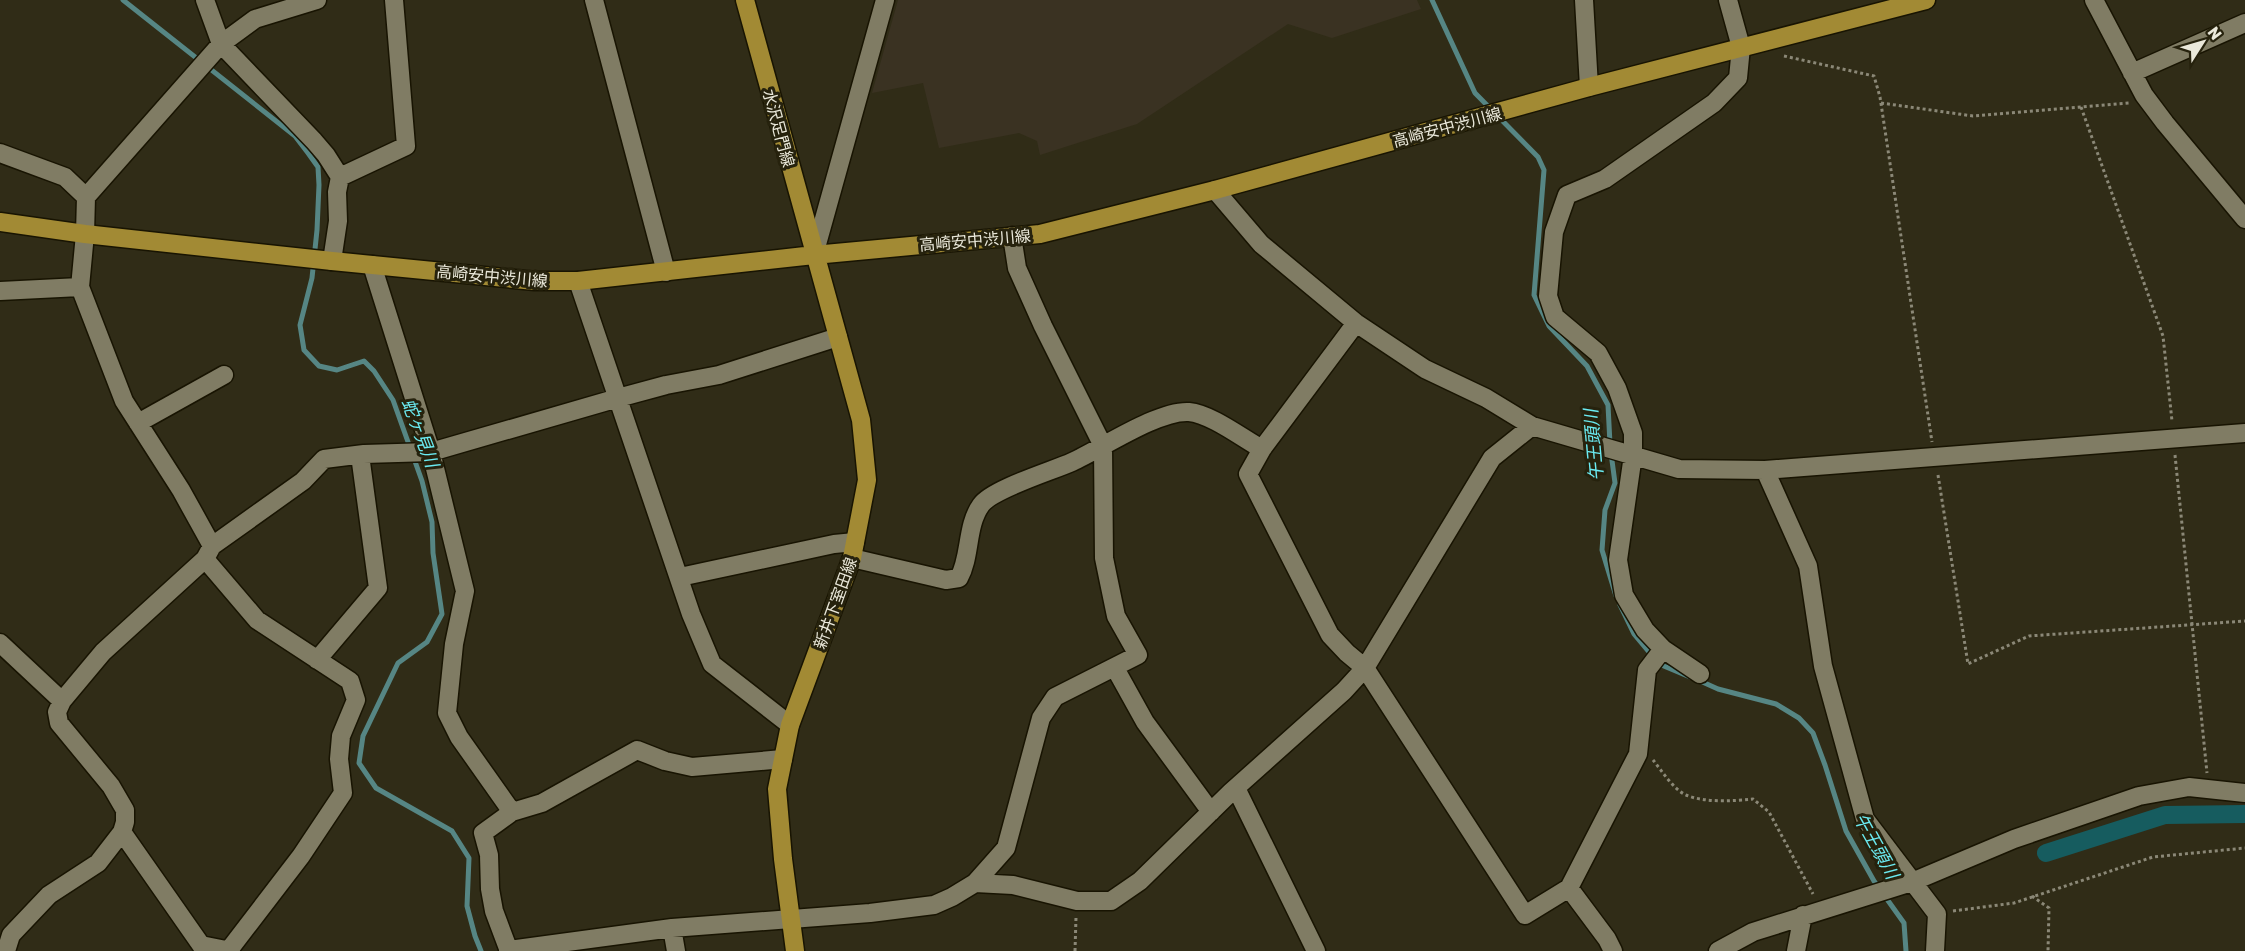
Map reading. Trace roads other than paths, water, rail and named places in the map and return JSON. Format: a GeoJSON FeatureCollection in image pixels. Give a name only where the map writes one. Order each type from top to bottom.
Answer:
{"type":"FeatureCollection","features":[{"type":"Feature","properties":{"kind":"main road","name":"水沢足門線"},"geometry":{"type":"LineString","coordinates":[[745,0],[814,255]]}},
{"type":"Feature","properties":{"kind":"main road","name":"高崎安中渋川線"},"geometry":{"type":"LineString","coordinates":[[0,222],[85,234],[535,281],[578,281],[814,255],[1040,234],[1215,190],[1589,87],[1926,0]]}},
{"type":"Feature","properties":{"kind":"main road","name":"新井下室田線"},"geometry":{"type":"LineString","coordinates":[[795,951],[777,789],[790,725],[854,550],[867,480],[861,420],[814,255]]}},
{"type":"Feature","properties":{"kind":"street"},"geometry":{"type":"LineString","coordinates":[[205,0],[221,44],[314,141],[340,177],[337,192],[339,221],[332,261]]}},
{"type":"Feature","properties":{"kind":"street"},"geometry":{"type":"LineString","coordinates":[[122,832],[201,945],[230,950],[301,856],[343,793],[339,759],[341,736],[356,700],[350,681],[257,620],[208,553],[181,490],[124,400],[80,287],[86,197],[221,44],[255,19],[317,0]]}},
{"type":"Feature","properties":{"kind":"street"},"geometry":{"type":"LineString","coordinates":[[340,177],[406,146],[394,0]]}},
{"type":"Feature","properties":{"kind":"street"},"geometry":{"type":"LineString","coordinates":[[594,0],[666,272]]}},
{"type":"Feature","properties":{"kind":"street"},"geometry":{"type":"LineString","coordinates":[[814,255],[885,0]]}},
{"type":"Feature","properties":{"kind":"street"},"geometry":{"type":"LineString","coordinates":[[1584,0],[1589,87]]}},
{"type":"Feature","properties":{"kind":"street"},"geometry":{"type":"LineString","coordinates":[[1700,674],[1662,649],[1645,630],[1624,595],[1618,560],[1629,453],[1634,433],[1617,388],[1598,353],[1555,317],[1548,296],[1554,232],[1567,195],[1605,179],[1714,103],[1738,78],[1741,47],[1728,0]]}},
{"type":"Feature","properties":{"kind":"street"},"geometry":{"type":"LineString","coordinates":[[2094,0],[2149,102],[2245,219]]}},
{"type":"Feature","properties":{"kind":"street"},"geometry":{"type":"LineString","coordinates":[[2132,73],[2245,23]]}},
{"type":"Feature","properties":{"kind":"street"},"geometry":{"type":"LineString","coordinates":[[0,153],[65,177],[86,197]]}},
{"type":"Feature","properties":{"kind":"street"},"geometry":{"type":"LineString","coordinates":[[1215,190],[1261,244],[1356,323],[1425,369],[1486,398],[1532,426],[1679,469],[1765,470],[2245,433]]}},
{"type":"Feature","properties":{"kind":"street"},"geometry":{"type":"LineString","coordinates":[[783,759],[692,767],[665,761],[637,750],[542,803],[513,812],[483,833],[489,855],[490,889],[494,911],[509,950],[672,928],[870,913],[934,905],[975,884],[1006,848],[1041,718],[1055,697],[1138,655],[1116,616],[1104,558],[1103,446],[1043,326],[1017,268],[1012,236]]}},
{"type":"Feature","properties":{"kind":"street"},"geometry":{"type":"LineString","coordinates":[[372,265],[431,452],[465,591],[454,644],[447,713],[459,737],[513,812]]}},
{"type":"Feature","properties":{"kind":"street"},"geometry":{"type":"LineString","coordinates":[[578,281],[691,614],[712,664],[790,725]]}},
{"type":"Feature","properties":{"kind":"street"},"geometry":{"type":"LineString","coordinates":[[0,291],[80,287]]}},
{"type":"Feature","properties":{"kind":"street"},"geometry":{"type":"LineString","coordinates":[[1356,323],[1262,449],[1248,474],[1330,635],[1365,668],[1525,915],[1569,888],[1638,754],[1647,670],[1662,649]]}},
{"type":"Feature","properties":{"kind":"street"},"geometry":{"type":"LineString","coordinates":[[6,939],[49,896],[98,863],[122,832],[125,822],[125,810],[111,786],[59,723],[57,712],[62,701],[103,652],[208,553],[303,481],[324,459],[431,452],[666,385],[719,375],[838,337]]}},
{"type":"Feature","properties":{"kind":"street"},"geometry":{"type":"LineString","coordinates":[[138,423],[224,375]]}},
{"type":"Feature","properties":{"kind":"street"},"geometry":{"type":"LineString","coordinates":[[680,577],[834,544],[946,580],[959,578],[964,567],[973,526],[982,504],[996,493],[1073,462],[1162,417],[1188,412],[1210,419],[1262,449]]}},
{"type":"Feature","properties":{"kind":"street"},"geometry":{"type":"LineString","coordinates":[[975,884],[1013,885],[1077,901],[1111,901],[1140,881],[1236,788],[1344,691],[1365,668],[1492,458],[1532,426]]}},
{"type":"Feature","properties":{"kind":"street"},"geometry":{"type":"LineString","coordinates":[[317,660],[378,588],[360,455]]}},
{"type":"Feature","properties":{"kind":"street"},"geometry":{"type":"LineString","coordinates":[[1765,470],[1808,566],[1823,666],[1865,819],[1937,914],[1935,951]]}},
{"type":"Feature","properties":{"kind":"street"},"geometry":{"type":"LineString","coordinates":[[0,643],[62,701]]}},
{"type":"Feature","properties":{"kind":"street"},"geometry":{"type":"LineString","coordinates":[[1115,668],[1145,722],[1211,812]]}},
{"type":"Feature","properties":{"kind":"street"},"geometry":{"type":"LineString","coordinates":[[1236,788],[1316,951]]}},
{"type":"Feature","properties":{"kind":"street"},"geometry":{"type":"LineString","coordinates":[[1718,951],[1753,932],[1912,882],[2014,839],[2139,796],[2189,788],[2245,792]]}},
{"type":"Feature","properties":{"kind":"street"},"geometry":{"type":"LineString","coordinates":[[1569,888],[1607,939],[1613,951]]}},
{"type":"Feature","properties":{"kind":"street"},"geometry":{"type":"LineString","coordinates":[[1796,951],[1803,915]]}},
{"type":"Feature","properties":{"kind":"street"},"geometry":{"type":"LineString","coordinates":[[672,928],[676,951]]}},
{"type":"Feature","properties":{"kind":"waterway","name":"蛇ヶ見川"},"geometry":{"type":"LineString","coordinates":[[123,0],[295,136],[318,167],[317,230],[312,278],[300,325],[304,350],[319,366],[337,370],[364,361],[374,371],[393,400],[422,481],[432,522],[433,553],[442,614],[427,642],[398,663],[363,736],[359,763],[376,788],[452,831],[469,858],[467,906],[481,951]]}},
{"type":"Feature","properties":{"kind":"waterway","name":"午王頭川"},"geometry":{"type":"LineString","coordinates":[[1432,0],[1475,93],[1538,157],[1544,170],[1534,295],[1549,326],[1587,366],[1608,405],[1610,444]]}},
{"type":"Feature","properties":{"kind":"waterway","name":"午王頭川"},"geometry":{"type":"LineString","coordinates":[[1611,453],[1615,483],[1605,510],[1602,550],[1616,596]]}},
{"type":"Feature","properties":{"kind":"waterway","name":"午王頭川"},"geometry":{"type":"LineString","coordinates":[[1620,605],[1634,634],[1659,664],[1690,677]]}},
{"type":"Feature","properties":{"kind":"waterway","name":"午王頭川"},"geometry":{"type":"LineString","coordinates":[[1698,680],[1718,689],[1776,704],[1799,718],[1813,733],[1846,831],[1874,881],[1904,923],[1906,951]]}},
{"type":"Feature","properties":{"kind":"waterway"},"geometry":{"type":"LineString","coordinates":[[2046,853],[2165,815],[2245,814]]}}]}
